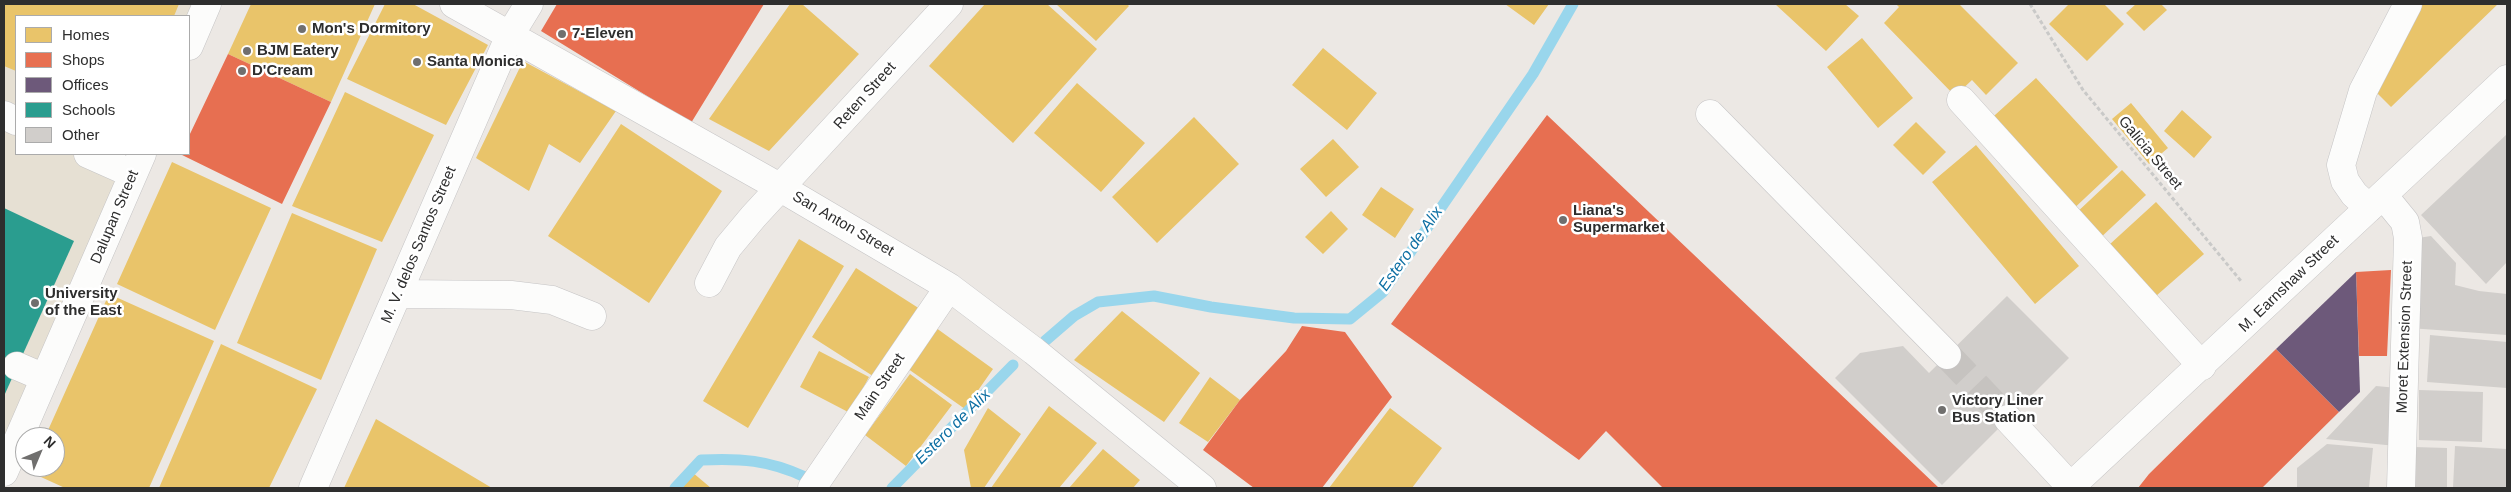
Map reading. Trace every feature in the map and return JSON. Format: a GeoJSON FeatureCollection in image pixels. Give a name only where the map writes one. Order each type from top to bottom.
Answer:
{"type":"FeatureCollection","features":[{"type":"Feature","properties":{"kind":"street"},"geometry":{"type":"LineString","coordinates":[[190,44],[207,4]]}},
{"type":"Feature","properties":{"kind":"street","name":"San Anton Street"},"geometry":{"type":"LineString","coordinates":[[454,4],[781,188],[949,286],[1034,351],[1202,488]]}},
{"type":"Feature","properties":{"kind":"street","name":"M. V. delos Santos Street"},"geometry":{"type":"LineString","coordinates":[[313,488],[510,35],[529,4]]}},
{"type":"Feature","properties":{"kind":"street","name":"Reten Street"},"geometry":{"type":"LineString","coordinates":[[709,283],[728,247],[753,217],[949,4]]}},
{"type":"Feature","properties":{"kind":"street","name":"Moret Extension Street"},"geometry":{"type":"LineString","coordinates":[[2401,488],[2408,238],[2404,222],[2376,202],[2349,187],[2341,165],[2363,91],[2408,4]]}},
{"type":"Feature","properties":{"kind":"street","name":"M. Earnshaw Street"},"geometry":{"type":"LineString","coordinates":[[2070,488],[2264,309],[2507,79]]}},
{"type":"Feature","properties":{"kind":"street"},"geometry":{"type":"LineString","coordinates":[[1961,100],[2202,366]]}},
{"type":"Feature","properties":{"kind":"street"},"geometry":{"type":"LineString","coordinates":[[1710,114],[1947,355]]}},
{"type":"Feature","properties":{"kind":"street"},"geometry":{"type":"LineString","coordinates":[[93,155],[137,164]]}},
{"type":"Feature","properties":{"kind":"street","name":"Dalupan Street"},"geometry":{"type":"LineString","coordinates":[[4,472],[137,164]]}},
{"type":"Feature","properties":{"kind":"street","name":"Main Street"},"geometry":{"type":"LineString","coordinates":[[812,488],[949,286]]}},
{"type":"Feature","properties":{"kind":"street"},"geometry":{"type":"LineString","coordinates":[[398,294],[511,295],[552,300],[592,316]]}},
{"type":"Feature","properties":{"kind":"street"},"geometry":{"type":"LineString","coordinates":[[18,366],[44,378]]}},
{"type":"Feature","properties":{"kind":"street"},"geometry":{"type":"LineString","coordinates":[[2008,419],[2070,488]]}},
{"type":"Feature","properties":{"kind":"path","name":"Galicia Street"},"geometry":{"type":"LineString","coordinates":[[2030,4],[2083,90],[2264,309]]}},
{"type":"Feature","properties":{"kind":"shaded area","name":"University of the East"},"geometry":{"type":"Polygon","coordinates":[[[4,4],[194,4],[189,15],[15,15],[15,155],[131,155],[4,451],[4,4]]]}},
{"type":"Feature","properties":{"kind":"building: Homes"},"geometry":{"type":"Polygon","coordinates":[[[4,4],[179,4],[174,15],[15,15],[15,71],[4,66],[4,4]]]}},
{"type":"Feature","properties":{"kind":"building: Homes","name":"Mon's Dormitory"},"geometry":{"type":"Polygon","coordinates":[[[251,4],[375,4],[331,102],[228,54],[251,4]]]}},
{"type":"Feature","properties":{"kind":"building: Homes","name":"Santa Monica"},"geometry":{"type":"Polygon","coordinates":[[[385,4],[413,4],[488,45],[446,125],[347,79],[385,4]]]}},
{"type":"Feature","properties":{"kind":"building: Homes"},"geometry":{"type":"Polygon","coordinates":[[[790,4],[802,4],[859,54],[769,151],[709,119],[790,4]]]}},
{"type":"Feature","properties":{"kind":"building: Homes"},"geometry":{"type":"Polygon","coordinates":[[[985,4],[1047,4],[1097,49],[1013,143],[929,66],[985,4]]]}},
{"type":"Feature","properties":{"kind":"building: Homes"},"geometry":{"type":"Polygon","coordinates":[[[1056,4],[1127,4],[1129,6],[1096,41],[1056,4]]]}},
{"type":"Feature","properties":{"kind":"building: Homes"},"geometry":{"type":"Polygon","coordinates":[[[1505,4],[1549,4],[1534,25],[1505,4]]]}},
{"type":"Feature","properties":{"kind":"building: Homes"},"geometry":{"type":"Polygon","coordinates":[[[1775,4],[1845,4],[1859,16],[1826,51],[1775,4]]]}},
{"type":"Feature","properties":{"kind":"building: Homes"},"geometry":{"type":"Polygon","coordinates":[[[1896,4],[1959,4],[2018,63],[1986,95],[1972,80],[1955,96],[1884,23],[1899,7],[1896,4]]]}},
{"type":"Feature","properties":{"kind":"building: Homes"},"geometry":{"type":"Polygon","coordinates":[[[2069,4],[2104,4],[2124,24],[2087,61],[2049,24],[2069,4]]]}},
{"type":"Feature","properties":{"kind":"building: Homes"},"geometry":{"type":"Polygon","coordinates":[[[2136,4],[2161,4],[2167,10],[2144,31],[2126,13],[2136,4]]]}},
{"type":"Feature","properties":{"kind":"building: Homes"},"geometry":{"type":"Polygon","coordinates":[[[2418,4],[2498,4],[2391,107],[2368,84],[2418,4]]]}},
{"type":"Feature","properties":{"kind":"building: Homes"},"geometry":{"type":"Polygon","coordinates":[[[1862,38],[1913,98],[1878,128],[1827,67],[1862,38]]]}},
{"type":"Feature","properties":{"kind":"building: Homes"},"geometry":{"type":"Polygon","coordinates":[[[1323,48],[1377,93],[1347,130],[1292,85],[1323,48]]]}},
{"type":"Feature","properties":{"kind":"building: Homes"},"geometry":{"type":"Polygon","coordinates":[[[523,61],[616,111],[580,163],[549,144],[529,191],[476,158],[523,61]]]}},
{"type":"Feature","properties":{"kind":"building: Homes"},"geometry":{"type":"Polygon","coordinates":[[[2036,78],[2118,167],[2068,214],[1985,124],[2036,78]]]}},
{"type":"Feature","properties":{"kind":"building: Homes"},"geometry":{"type":"Polygon","coordinates":[[[1077,83],[1145,143],[1101,192],[1034,133],[1077,83]]]}},
{"type":"Feature","properties":{"kind":"building: Homes"},"geometry":{"type":"Polygon","coordinates":[[[345,92],[434,135],[382,242],[292,206],[345,92]]]}},
{"type":"Feature","properties":{"kind":"building: Homes"},"geometry":{"type":"Polygon","coordinates":[[[2131,103],[2168,148],[2149,164],[2112,119],[2131,103]]]}},
{"type":"Feature","properties":{"kind":"building: Homes"},"geometry":{"type":"Polygon","coordinates":[[[2182,110],[2212,137],[2194,158],[2164,131],[2182,110]]]}},
{"type":"Feature","properties":{"kind":"building: Homes"},"geometry":{"type":"Polygon","coordinates":[[[1194,117],[1239,164],[1157,243],[1112,197],[1194,117]]]}},
{"type":"Feature","properties":{"kind":"building: Homes"},"geometry":{"type":"Polygon","coordinates":[[[1916,122],[1946,152],[1923,175],[1893,145],[1916,122]]]}},
{"type":"Feature","properties":{"kind":"building: Homes"},"geometry":{"type":"Polygon","coordinates":[[[621,124],[722,191],[649,303],[548,236],[621,124]]]}},
{"type":"Feature","properties":{"kind":"building: Homes"},"geometry":{"type":"Polygon","coordinates":[[[1333,139],[1359,167],[1326,197],[1300,169],[1333,139]]]}},
{"type":"Feature","properties":{"kind":"building: Homes"},"geometry":{"type":"Polygon","coordinates":[[[1976,145],[2079,266],[2035,304],[1932,182],[1976,145]]]}},
{"type":"Feature","properties":{"kind":"building: Homes"},"geometry":{"type":"Polygon","coordinates":[[[172,162],[271,208],[215,330],[117,284],[172,162]]]}},
{"type":"Feature","properties":{"kind":"building: Homes"},"geometry":{"type":"Polygon","coordinates":[[[2122,170],[2146,195],[2097,241],[2074,215],[2122,170]]]}},
{"type":"Feature","properties":{"kind":"building: Homes"},"geometry":{"type":"Polygon","coordinates":[[[1381,187],[1414,209],[1395,238],[1362,215],[1381,187]]]}},
{"type":"Feature","properties":{"kind":"building: Homes"},"geometry":{"type":"Polygon","coordinates":[[[2156,202],[2204,254],[2156,296],[2109,245],[2156,202]]]}},
{"type":"Feature","properties":{"kind":"building: Homes"},"geometry":{"type":"Polygon","coordinates":[[[1331,211],[1348,229],[1323,254],[1305,237],[1331,211]]]}},
{"type":"Feature","properties":{"kind":"building: Homes"},"geometry":{"type":"Polygon","coordinates":[[[292,213],[377,249],[321,380],[237,343],[292,213]]]}},
{"type":"Feature","properties":{"kind":"building: Homes"},"geometry":{"type":"Polygon","coordinates":[[[799,239],[844,266],[748,428],[703,401],[799,239]]]}},
{"type":"Feature","properties":{"kind":"building: Homes"},"geometry":{"type":"Polygon","coordinates":[[[856,268],[920,309],[876,378],[812,337],[856,268]]]}},
{"type":"Feature","properties":{"kind":"building: Homes"},"geometry":{"type":"Polygon","coordinates":[[[109,294],[214,341],[149,488],[65,488],[41,477],[65,477],[65,427],[49,427],[109,294]]]}},
{"type":"Feature","properties":{"kind":"building: Homes"},"geometry":{"type":"Polygon","coordinates":[[[1122,311],[1200,373],[1164,422],[1074,360],[1122,311]]]}},
{"type":"Feature","properties":{"kind":"building: Homes"},"geometry":{"type":"Polygon","coordinates":[[[932,325],[993,369],[965,409],[904,366],[932,325]]]}},
{"type":"Feature","properties":{"kind":"building: Homes"},"geometry":{"type":"Polygon","coordinates":[[[221,344],[317,389],[269,488],[159,488],[221,344]]]}},
{"type":"Feature","properties":{"kind":"building: Homes"},"geometry":{"type":"Polygon","coordinates":[[[819,351],[869,377],[850,413],[800,387],[819,351]]]}},
{"type":"Feature","properties":{"kind":"building: Homes"},"geometry":{"type":"Polygon","coordinates":[[[910,374],[952,405],[906,466],[865,435],[910,374]]]}},
{"type":"Feature","properties":{"kind":"building: Homes"},"geometry":{"type":"Polygon","coordinates":[[[1210,377],[1240,400],[1208,442],[1179,423],[1210,377]]]}},
{"type":"Feature","properties":{"kind":"building: Homes"},"geometry":{"type":"Polygon","coordinates":[[[1049,406],[1097,443],[1059,488],[991,488],[1049,406]]]}},
{"type":"Feature","properties":{"kind":"building: Homes"},"geometry":{"type":"Polygon","coordinates":[[[988,408],[1021,434],[984,488],[971,488],[964,450],[988,408]]]}},
{"type":"Feature","properties":{"kind":"building: Homes"},"geometry":{"type":"Polygon","coordinates":[[[1390,408],[1442,448],[1412,488],[1329,488],[1390,408]]]}},
{"type":"Feature","properties":{"kind":"building: Homes"},"geometry":{"type":"Polygon","coordinates":[[[376,419],[492,488],[344,488],[376,419]]]}},
{"type":"Feature","properties":{"kind":"building: Homes"},"geometry":{"type":"Polygon","coordinates":[[[1103,449],[1140,480],[1133,488],[1069,488],[1103,449]]]}},
{"type":"Feature","properties":{"kind":"building: Homes"},"geometry":{"type":"Polygon","coordinates":[[[692,472],[711,488],[679,488],[692,472]]]}},
{"type":"Feature","properties":{"kind":"building: Shops"},"geometry":{"type":"Polygon","coordinates":[[[557,4],[764,4],[691,123],[541,31],[557,4]]]}},
{"type":"Feature","properties":{"kind":"building: Shops"},"geometry":{"type":"Polygon","coordinates":[[[228,54],[331,102],[282,204],[182,155],[190,155],[190,134],[228,54]]]}},
{"type":"Feature","properties":{"kind":"building: Shops","name":"Liana's Supermarket"},"geometry":{"type":"Polygon","coordinates":[[[1547,115],[1939,488],[1663,488],[1606,431],[1579,460],[1391,324],[1547,115]]]}},
{"type":"Feature","properties":{"kind":"building: Shops"},"geometry":{"type":"Polygon","coordinates":[[[2391,270],[2387,356],[2359,356],[2356,272],[2391,270]]]}},
{"type":"Feature","properties":{"kind":"building: Shops"},"geometry":{"type":"Polygon","coordinates":[[[1302,326],[1345,332],[1392,397],[1322,488],[1254,488],[1203,450],[1240,400],[1286,351],[1302,326]]]}},
{"type":"Feature","properties":{"kind":"building: Shops"},"geometry":{"type":"Polygon","coordinates":[[[2276,349],[2339,412],[2262,488],[2138,488],[2149,474],[2276,349]]]}},
{"type":"Feature","properties":{"kind":"building: Offices"},"geometry":{"type":"Polygon","coordinates":[[[2356,272],[2360,392],[2339,412],[2276,349],[2356,272]]]}},
{"type":"Feature","properties":{"kind":"building: Schools"},"geometry":{"type":"Polygon","coordinates":[[[4,208],[74,241],[4,396],[4,208]]]}},
{"type":"Feature","properties":{"kind":"building: Other"},"geometry":{"type":"Polygon","coordinates":[[[2507,134],[2507,262],[2486,284],[2421,215],[2507,134]]]}},
{"type":"Feature","properties":{"kind":"building: Other"},"geometry":{"type":"Polygon","coordinates":[[[2431,236],[2456,263],[2455,285],[2479,291],[2507,294],[2507,335],[2409,328],[2418,238],[2431,236]]]}},
{"type":"Feature","properties":{"kind":"building: Other","name":"Victory Liner Bus Station"},"geometry":{"type":"Polygon","coordinates":[[[2007,296],[2069,358],[1942,485],[1835,378],[1860,353],[1903,346],[1929,373],[2007,296]]]}},
{"type":"Feature","properties":{"kind":"building: Other"},"geometry":{"type":"Polygon","coordinates":[[[2430,335],[2507,342],[2507,388],[2427,382],[2430,335]]]}},
{"type":"Feature","properties":{"kind":"building: Other"},"geometry":{"type":"Polygon","coordinates":[[[2376,386],[2398,388],[2396,446],[2326,439],[2376,386]]]}},
{"type":"Feature","properties":{"kind":"building: Other"},"geometry":{"type":"Polygon","coordinates":[[[2419,390],[2483,392],[2482,442],[2419,440],[2419,390]]]}},
{"type":"Feature","properties":{"kind":"building: Other"},"geometry":{"type":"Polygon","coordinates":[[[2327,444],[2373,448],[2369,488],[2297,488],[2297,468],[2327,444]]]}},
{"type":"Feature","properties":{"kind":"building: Other"},"geometry":{"type":"Polygon","coordinates":[[[2455,446],[2507,449],[2507,488],[2453,488],[2455,446]]]}},
{"type":"Feature","properties":{"kind":"building: Other"},"geometry":{"type":"Polygon","coordinates":[[[2414,447],[2447,448],[2447,488],[2414,488],[2414,447]]]}},
{"type":"Feature","properties":{"kind":"waterway","name":"Estero de Alix"},"geometry":{"type":"LineString","coordinates":[[1045,341],[1074,316],[1098,302],[1154,296],[1211,307],[1294,318],[1350,319],[1383,292],[1533,74],[1573,4]]}},
{"type":"Feature","properties":{"kind":"waterway","name":"Estero de Alix"},"geometry":{"type":"LineString","coordinates":[[892,488],[1013,365]]}},
{"type":"Feature","properties":{"kind":"waterway","name":"Estero de Alix"},"geometry":{"type":"LineString","coordinates":[[675,488],[701,460],[729,459],[754,461],[792,471],[805,477]]}},
{"type":"Feature","properties":{"kind":"tunnel"},"geometry":{"type":"LineString","coordinates":[[1947,355],[2008,419]]}},
{"type":"Feature","properties":{"kind":"place","name":"Mon's Dormitory"},"geometry":{"type":"Point","coordinates":[302,29]}},
{"type":"Feature","properties":{"kind":"place","name":"7-Eleven"},"geometry":{"type":"Point","coordinates":[562,34]}},
{"type":"Feature","properties":{"kind":"place","name":"BJM Eatery"},"geometry":{"type":"Point","coordinates":[247,51]}},
{"type":"Feature","properties":{"kind":"place","name":"Santa Monica"},"geometry":{"type":"Point","coordinates":[417,62]}},
{"type":"Feature","properties":{"kind":"place","name":"D'Cream"},"geometry":{"type":"Point","coordinates":[242,71]}},
{"type":"Feature","properties":{"kind":"place","name":"Liana's Supermarket"},"geometry":{"type":"Point","coordinates":[1563,220]}},
{"type":"Feature","properties":{"kind":"place","name":"University of the East"},"geometry":{"type":"Point","coordinates":[35,303]}},
{"type":"Feature","properties":{"kind":"place","name":"Victory Liner Bus Station"},"geometry":{"type":"Point","coordinates":[1942,410]}}]}
